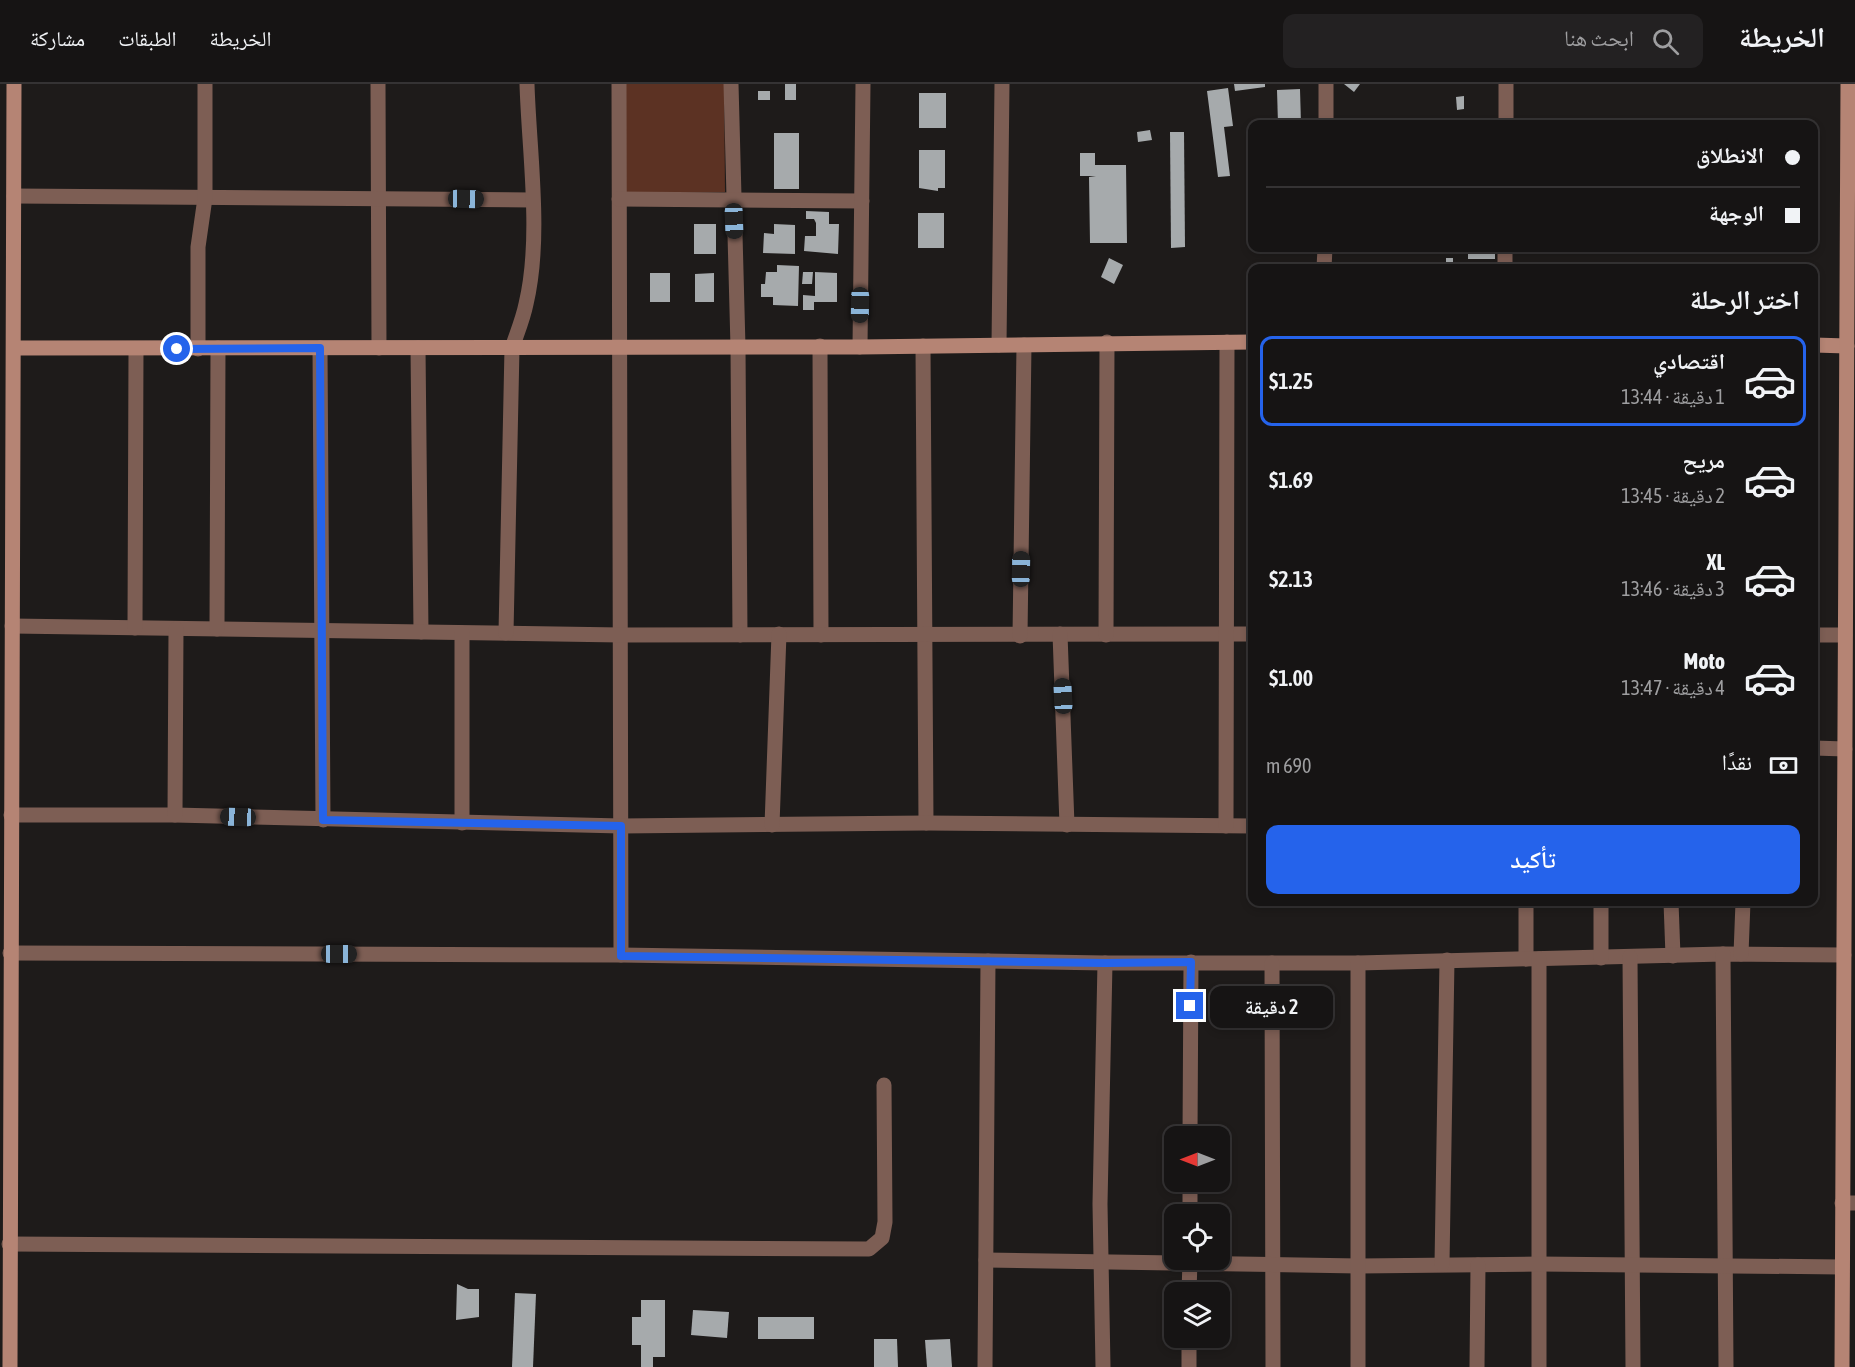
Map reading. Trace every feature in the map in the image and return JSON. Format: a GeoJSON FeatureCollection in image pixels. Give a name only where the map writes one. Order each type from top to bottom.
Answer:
{"type":"FeatureCollection","features":[{"type":"Feature","properties":{"kind":"street"},"geometry":{"type":"LineString","coordinates":[[9,1367],[4,1318],[9,1244],[5,1033],[10,953],[5,846],[11,815],[12,626],[6,558],[14,348],[7,246],[14,196],[14,84]]}},
{"type":"Feature","properties":{"kind":"street"},"geometry":{"type":"LineString","coordinates":[[198,349],[198,248],[205,198],[205,84]]}},
{"type":"Feature","properties":{"kind":"street"},"geometry":{"type":"LineString","coordinates":[[378,84],[379,348]]}},
{"type":"Feature","properties":{"kind":"street"},"geometry":{"type":"LineString","coordinates":[[506,633],[512,348],[530,283],[532,159],[527,84]]}},
{"type":"Feature","properties":{"kind":"street"},"geometry":{"type":"LineString","coordinates":[[619,84],[621,956]]}},
{"type":"Feature","properties":{"kind":"street"},"geometry":{"type":"LineString","coordinates":[[731,84],[738,347],[740,635]]}},
{"type":"Feature","properties":{"kind":"street"},"geometry":{"type":"LineString","coordinates":[[860,347],[863,84]]}},
{"type":"Feature","properties":{"kind":"street"},"geometry":{"type":"LineString","coordinates":[[999,345],[1002,84]]}},
{"type":"Feature","properties":{"kind":"street"},"geometry":{"type":"LineString","coordinates":[[1326,84],[1326,120]]}},
{"type":"Feature","properties":{"kind":"street"},"geometry":{"type":"LineString","coordinates":[[1506,84],[1506,120]]}},
{"type":"Feature","properties":{"kind":"street"},"geometry":{"type":"LineString","coordinates":[[1842,1367],[1842,1267],[1849,1203],[1844,955],[1849,880],[1845,749],[1846,346],[1851,250],[1848,84]]}},
{"type":"Feature","properties":{"kind":"street"},"geometry":{"type":"LineString","coordinates":[[14,196],[532,200]]}},
{"type":"Feature","properties":{"kind":"street"},"geometry":{"type":"LineString","coordinates":[[619,199],[862,201]]}},
{"type":"Feature","properties":{"kind":"street"},"geometry":{"type":"LineString","coordinates":[[14,348],[860,347],[1107,342],[1248,342]]}},
{"type":"Feature","properties":{"kind":"street"},"geometry":{"type":"LineString","coordinates":[[1106,635],[1107,342]]}},
{"type":"Feature","properties":{"kind":"street"},"geometry":{"type":"LineString","coordinates":[[1226,826],[1227,342]]}},
{"type":"Feature","properties":{"kind":"street"},"geometry":{"type":"LineString","coordinates":[[1020,636],[1024,345]]}},
{"type":"Feature","properties":{"kind":"street"},"geometry":{"type":"LineString","coordinates":[[1818,345],[1846,346]]}},
{"type":"Feature","properties":{"kind":"street"},"geometry":{"type":"LineString","coordinates":[[820,346],[821,635]]}},
{"type":"Feature","properties":{"kind":"street"},"geometry":{"type":"LineString","coordinates":[[923,346],[926,823]]}},
{"type":"Feature","properties":{"kind":"street"},"geometry":{"type":"LineString","coordinates":[[217,629],[218,348]]}},
{"type":"Feature","properties":{"kind":"street"},"geometry":{"type":"LineString","coordinates":[[320,348],[323,820]]}},
{"type":"Feature","properties":{"kind":"street"},"geometry":{"type":"LineString","coordinates":[[418,348],[421,632]]}},
{"type":"Feature","properties":{"kind":"street"},"geometry":{"type":"LineString","coordinates":[[135,628],[136,349]]}},
{"type":"Feature","properties":{"kind":"street"},"geometry":{"type":"LineString","coordinates":[[12,626],[621,635],[1248,634]]}},
{"type":"Feature","properties":{"kind":"street"},"geometry":{"type":"LineString","coordinates":[[175,815],[176,629]]}},
{"type":"Feature","properties":{"kind":"street"},"geometry":{"type":"LineString","coordinates":[[462,633],[462,823]]}},
{"type":"Feature","properties":{"kind":"street"},"geometry":{"type":"LineString","coordinates":[[772,825],[779,634]]}},
{"type":"Feature","properties":{"kind":"street"},"geometry":{"type":"LineString","coordinates":[[1060,634],[1067,825]]}},
{"type":"Feature","properties":{"kind":"street"},"geometry":{"type":"LineString","coordinates":[[1818,635],[1845,636]]}},
{"type":"Feature","properties":{"kind":"street"},"geometry":{"type":"LineString","coordinates":[[1818,748],[1845,749]]}},
{"type":"Feature","properties":{"kind":"street"},"geometry":{"type":"LineString","coordinates":[[11,815],[175,815],[621,826],[926,823],[1248,826]]}},
{"type":"Feature","properties":{"kind":"street"},"geometry":{"type":"LineString","coordinates":[[1526,906],[1532,959],[1539,1367]]}},
{"type":"Feature","properties":{"kind":"street"},"geometry":{"type":"LineString","coordinates":[[1601,906],[1601,958]]}},
{"type":"Feature","properties":{"kind":"street"},"geometry":{"type":"LineString","coordinates":[[1671,906],[1673,956]]}},
{"type":"Feature","properties":{"kind":"street"},"geometry":{"type":"LineString","coordinates":[[1741,954],[1743,906]]}},
{"type":"Feature","properties":{"kind":"street"},"geometry":{"type":"LineString","coordinates":[[10,953],[621,956],[1105,963],[1358,963],[1723,954],[1844,955]]}},
{"type":"Feature","properties":{"kind":"street"},"geometry":{"type":"LineString","coordinates":[[1723,954],[1726,1367]]}},
{"type":"Feature","properties":{"kind":"street"},"geometry":{"type":"LineString","coordinates":[[1630,957],[1633,1367]]}},
{"type":"Feature","properties":{"kind":"street"},"geometry":{"type":"LineString","coordinates":[[1442,1264],[1447,960]]}},
{"type":"Feature","properties":{"kind":"street"},"geometry":{"type":"LineString","coordinates":[[985,1367],[988,961]]}},
{"type":"Feature","properties":{"kind":"street"},"geometry":{"type":"LineString","coordinates":[[1190,1126],[1191,962]]}},
{"type":"Feature","properties":{"kind":"street"},"geometry":{"type":"LineString","coordinates":[[1103,1367],[1103,1262],[1100,1203],[1105,963]]}},
{"type":"Feature","properties":{"kind":"street"},"geometry":{"type":"LineString","coordinates":[[1272,963],[1273,1367]]}},
{"type":"Feature","properties":{"kind":"street"},"geometry":{"type":"LineString","coordinates":[[1358,963],[1358,1367]]}},
{"type":"Feature","properties":{"kind":"street"},"geometry":{"type":"LineString","coordinates":[[9,1244],[869,1249],[882,1238],[885,1222],[884,1085]]}},
{"type":"Feature","properties":{"kind":"street"},"geometry":{"type":"LineString","coordinates":[[986,1260],[1164,1262]]}},
{"type":"Feature","properties":{"kind":"street"},"geometry":{"type":"LineString","coordinates":[[1230,1263],[1359,1266],[1539,1264],[1842,1267]]}},
{"type":"Feature","properties":{"kind":"street"},"geometry":{"type":"LineString","coordinates":[[1477,1367],[1478,1265]]}},
{"type":"Feature","properties":{"kind":"street"},"geometry":{"type":"LineString","coordinates":[[1189,1348],[1189,1367]]}},
{"type":"Feature","properties":{"kind":"shaded area"},"geometry":{"type":"Polygon","coordinates":[[[625,84],[724,84],[725,192],[626,193],[625,84]]]}},
{"type":"Feature","properties":{"kind":"building"},"geometry":{"type":"Polygon","coordinates":[[[785,84],[796,84],[796,100],[785,100],[785,84]]]}},
{"type":"Feature","properties":{"kind":"building"},"geometry":{"type":"Polygon","coordinates":[[[1234,84],[1265,84],[1265,87],[1235,91],[1234,84]]]}},
{"type":"Feature","properties":{"kind":"building"},"geometry":{"type":"Polygon","coordinates":[[[1344,84],[1360,84],[1354,92],[1344,84]]]}},
{"type":"Feature","properties":{"kind":"building"},"geometry":{"type":"Polygon","coordinates":[[[1228,88],[1233,126],[1224,127],[1230,176],[1218,177],[1207,91],[1228,88]]]}},
{"type":"Feature","properties":{"kind":"building"},"geometry":{"type":"Polygon","coordinates":[[[1300,89],[1301,120],[1278,120],[1277,90],[1300,89]]]}},
{"type":"Feature","properties":{"kind":"building"},"geometry":{"type":"Polygon","coordinates":[[[758,91],[770,91],[770,100],[758,100],[758,91]]]}},
{"type":"Feature","properties":{"kind":"building"},"geometry":{"type":"Polygon","coordinates":[[[919,93],[946,93],[946,128],[919,128],[919,93]]]}},
{"type":"Feature","properties":{"kind":"building"},"geometry":{"type":"Polygon","coordinates":[[[1464,96],[1464,109],[1457,110],[1456,97],[1464,96]]]}},
{"type":"Feature","properties":{"kind":"building"},"geometry":{"type":"Polygon","coordinates":[[[1150,130],[1152,140],[1138,142],[1137,132],[1150,130]]]}},
{"type":"Feature","properties":{"kind":"building"},"geometry":{"type":"Polygon","coordinates":[[[1170,132],[1184,132],[1185,247],[1171,248],[1170,132]]]}},
{"type":"Feature","properties":{"kind":"building"},"geometry":{"type":"Polygon","coordinates":[[[774,133],[799,133],[799,189],[774,189],[774,133]]]}},
{"type":"Feature","properties":{"kind":"building"},"geometry":{"type":"Polygon","coordinates":[[[919,150],[945,150],[945,188],[938,188],[938,191],[919,188],[919,150]]]}},
{"type":"Feature","properties":{"kind":"building"},"geometry":{"type":"Polygon","coordinates":[[[1080,153],[1095,153],[1095,165],[1126,165],[1127,243],[1090,243],[1089,177],[1096,176],[1080,176],[1080,153]]]}},
{"type":"Feature","properties":{"kind":"building"},"geometry":{"type":"Polygon","coordinates":[[[806,211],[829,212],[829,224],[839,224],[838,254],[804,251],[805,236],[816,236],[816,223],[814,219],[806,219],[806,211]]]}},
{"type":"Feature","properties":{"kind":"building"},"geometry":{"type":"Polygon","coordinates":[[[918,213],[944,213],[944,248],[918,248],[918,213]]]}},
{"type":"Feature","properties":{"kind":"building"},"geometry":{"type":"Polygon","coordinates":[[[694,224],[716,224],[716,254],[694,254],[694,224]]]}},
{"type":"Feature","properties":{"kind":"building"},"geometry":{"type":"Polygon","coordinates":[[[774,224],[795,225],[795,254],[763,253],[764,233],[774,234],[774,224]]]}},
{"type":"Feature","properties":{"kind":"building"},"geometry":{"type":"Polygon","coordinates":[[[1468,252],[1495,252],[1495,259],[1468,259],[1468,252]]]}},
{"type":"Feature","properties":{"kind":"building"},"geometry":{"type":"Polygon","coordinates":[[[1731,252],[1743,252],[1743,254],[1731,254],[1731,252]]]}},
{"type":"Feature","properties":{"kind":"building"},"geometry":{"type":"Polygon","coordinates":[[[1109,258],[1123,265],[1114,284],[1101,277],[1109,258]]]}},
{"type":"Feature","properties":{"kind":"building"},"geometry":{"type":"Polygon","coordinates":[[[1446,258],[1453,258],[1453,264],[1446,264],[1446,258]]]}},
{"type":"Feature","properties":{"kind":"building"},"geometry":{"type":"Polygon","coordinates":[[[777,265],[799,266],[798,306],[773,305],[773,297],[761,297],[761,284],[765,284],[766,272],[777,272],[777,265]]]}},
{"type":"Feature","properties":{"kind":"building"},"geometry":{"type":"Polygon","coordinates":[[[803,272],[813,272],[812,284],[802,284],[803,272]]]}},
{"type":"Feature","properties":{"kind":"building"},"geometry":{"type":"Polygon","coordinates":[[[815,272],[837,273],[837,302],[814,302],[814,310],[803,310],[803,295],[815,296],[815,272]]]}},
{"type":"Feature","properties":{"kind":"building"},"geometry":{"type":"Polygon","coordinates":[[[650,273],[670,273],[670,302],[650,302],[650,273]]]}},
{"type":"Feature","properties":{"kind":"building"},"geometry":{"type":"Polygon","coordinates":[[[714,273],[714,302],[695,302],[695,274],[714,273]]]}},
{"type":"Feature","properties":{"kind":"building"},"geometry":{"type":"Polygon","coordinates":[[[457,1284],[468,1289],[479,1289],[479,1317],[456,1320],[457,1284]]]}},
{"type":"Feature","properties":{"kind":"building"},"geometry":{"type":"Polygon","coordinates":[[[515,1293],[536,1294],[533,1367],[512,1367],[515,1293]]]}},
{"type":"Feature","properties":{"kind":"building"},"geometry":{"type":"Polygon","coordinates":[[[641,1300],[665,1300],[665,1357],[653,1357],[653,1367],[641,1367],[641,1345],[632,1345],[632,1317],[641,1317],[641,1300]]]}},
{"type":"Feature","properties":{"kind":"building"},"geometry":{"type":"Polygon","coordinates":[[[693,1310],[729,1312],[727,1338],[691,1335],[693,1310]]]}},
{"type":"Feature","properties":{"kind":"building"},"geometry":{"type":"Polygon","coordinates":[[[758,1317],[814,1317],[814,1339],[758,1339],[758,1317]]]}},
{"type":"Feature","properties":{"kind":"building"},"geometry":{"type":"Polygon","coordinates":[[[874,1339],[897,1339],[898,1367],[874,1367],[874,1339]]]}},
{"type":"Feature","properties":{"kind":"building"},"geometry":{"type":"Polygon","coordinates":[[[950,1339],[952,1367],[927,1367],[925,1340],[950,1339]]]}},
{"type":"Feature","properties":{"kind":"route"},"geometry":{"type":"LineString","coordinates":[[177,349],[320,348],[323,820],[621,826],[621,956],[1105,963],[1191,962],[1190,1006]]}}]}
